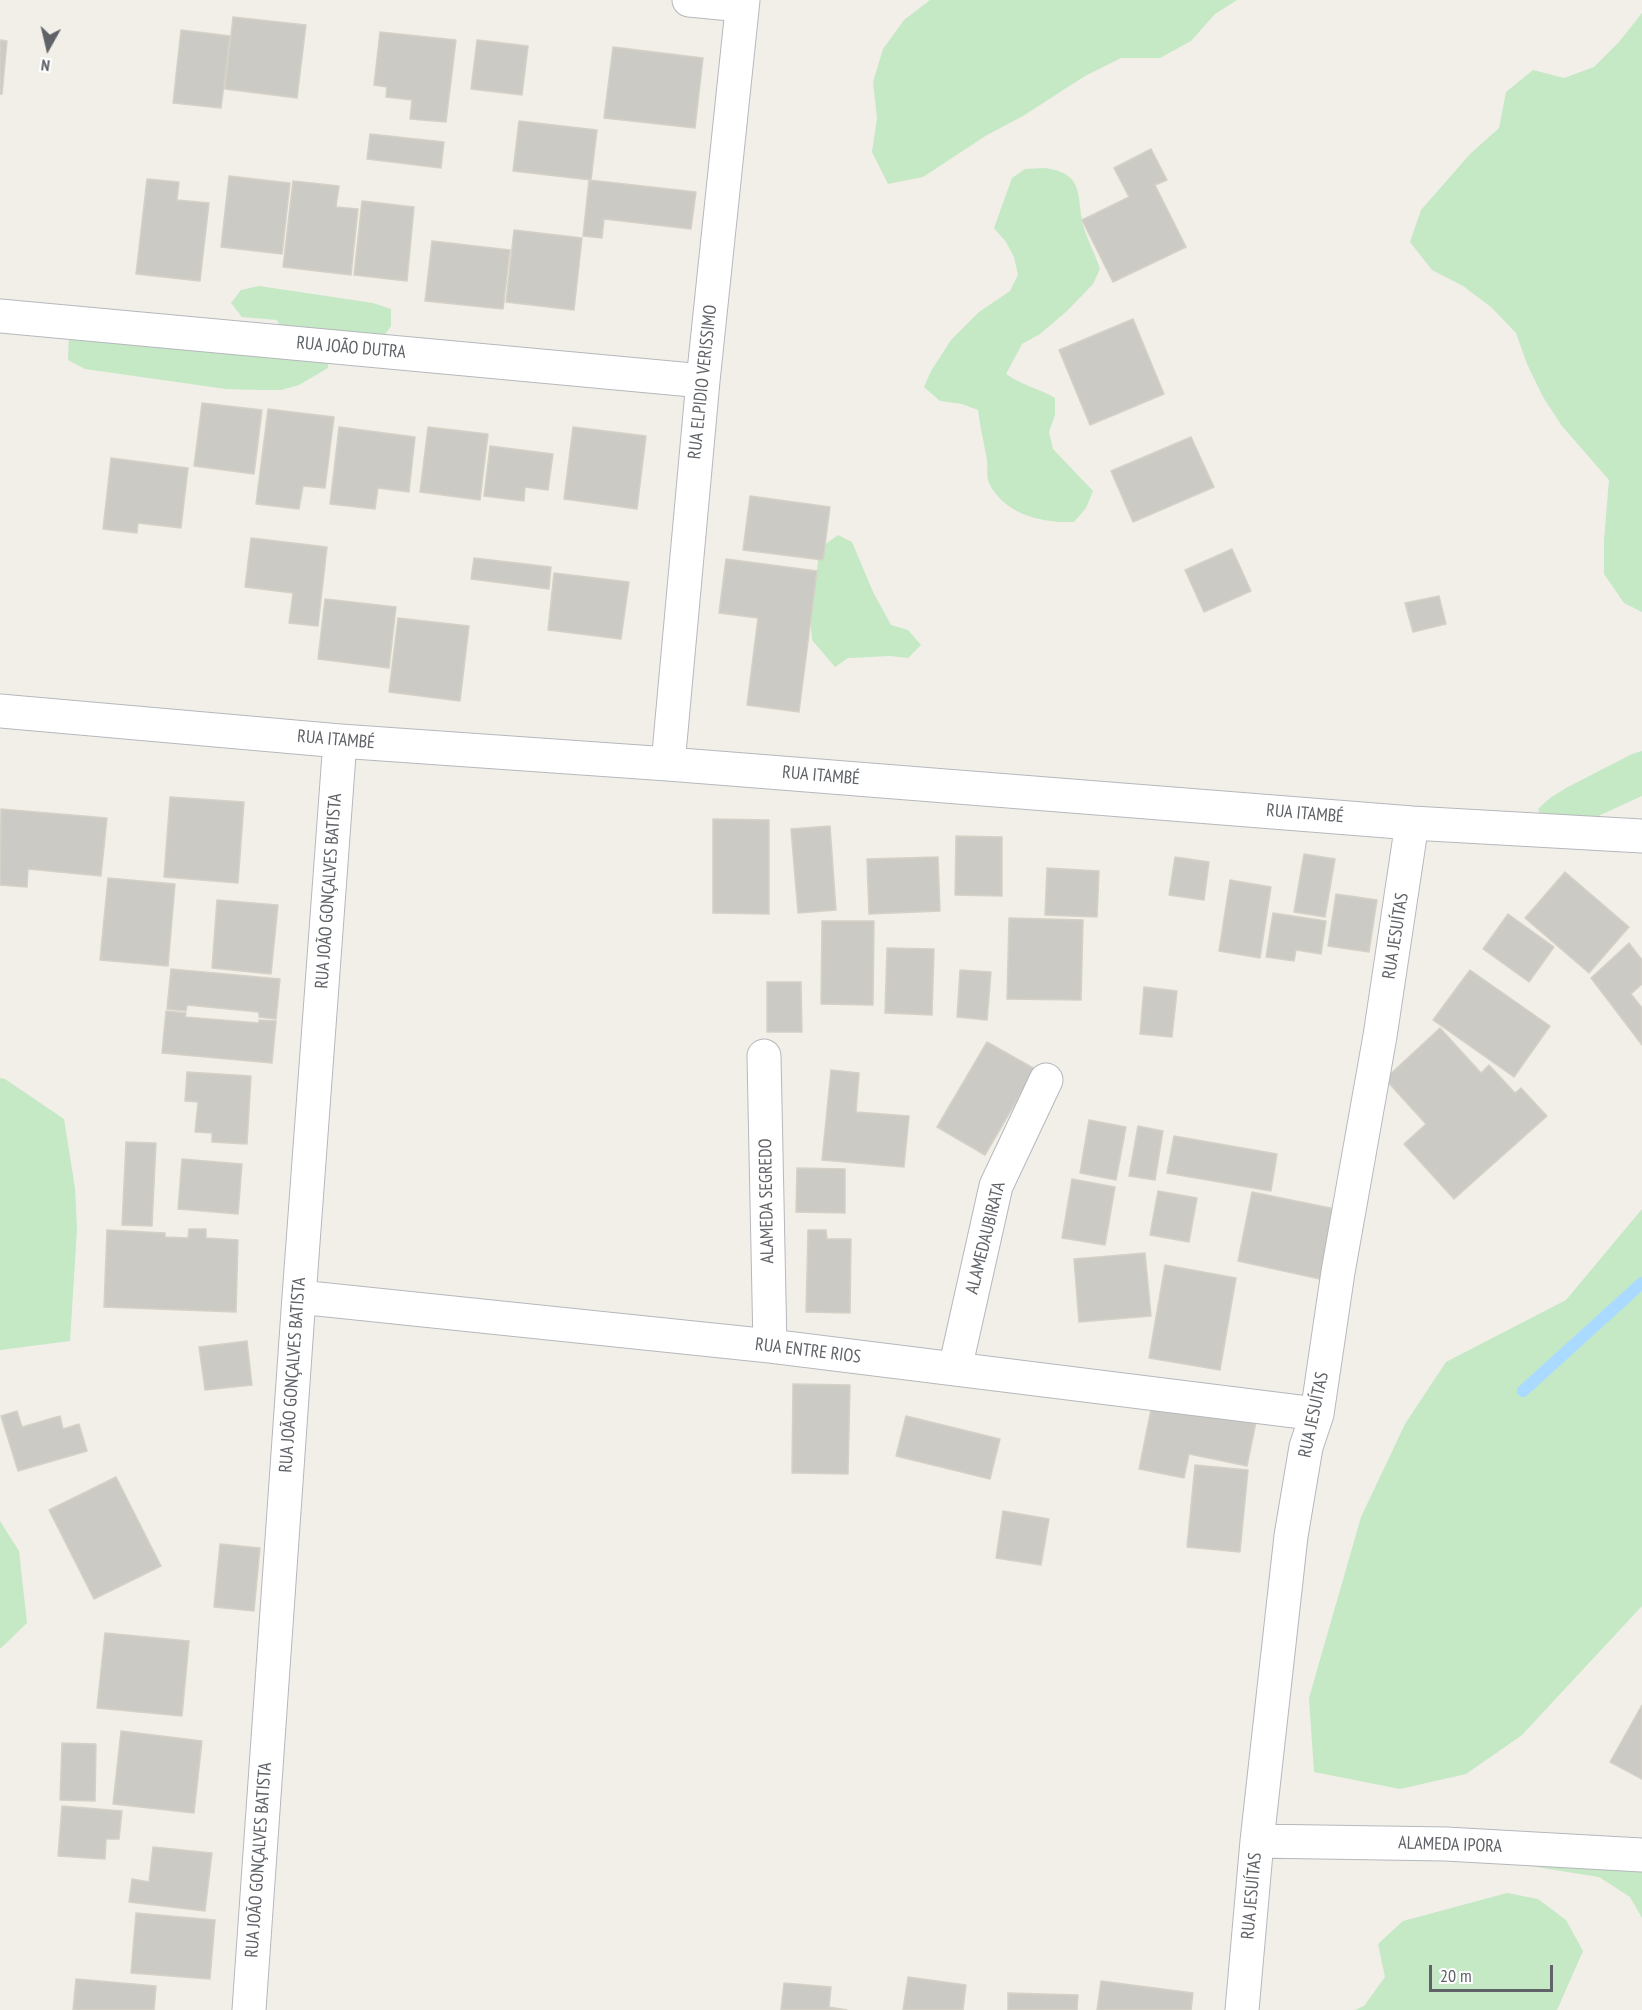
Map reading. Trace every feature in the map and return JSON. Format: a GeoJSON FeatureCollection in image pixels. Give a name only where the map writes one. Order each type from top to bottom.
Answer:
{"type":"FeatureCollection","features":[{"type":"Feature","properties":{"kind":"street"},"geometry":{"type":"LineString","coordinates":[[689,0],[743,2]]}},
{"type":"Feature","properties":{"kind":"street","name":"RUA ELPIDIO VERISSIMO"},"geometry":{"type":"LineString","coordinates":[[668,764],[703,381],[743,2]]}},
{"type":"Feature","properties":{"kind":"street","name":"RUA JOÃO DUTRA"},"geometry":{"type":"LineString","coordinates":[[0,316],[703,381]]}},
{"type":"Feature","properties":{"kind":"street","name":"RUA ITAMBÉ"},"geometry":{"type":"LineString","coordinates":[[0,711],[340,741],[668,764],[1412,823],[1642,837]]}},
{"type":"Feature","properties":{"kind":"street","name":"RUA JOÃO GONÇALVES BATISTA"},"geometry":{"type":"LineString","coordinates":[[249,2010],[298,1297],[340,741]]}},
{"type":"Feature","properties":{"kind":"street","name":"RUA JESUÍTAS"},"geometry":{"type":"LineString","coordinates":[[1242,2010],[1257,1841],[1291,1536],[1306,1447],[1317,1414],[1338,1272],[1384,1012],[1412,823]]}},
{"type":"Feature","properties":{"kind":"street","name":"ALAMEDA SEGREDO"},"geometry":{"type":"LineString","coordinates":[[764,1056],[770,1346]]}},
{"type":"Feature","properties":{"kind":"street","name":"ALAMEDAUBIRATA"},"geometry":{"type":"LineString","coordinates":[[955,1369],[996,1186],[1046,1080]]}},
{"type":"Feature","properties":{"kind":"street","name":"RUA ENTRE RIOS"},"geometry":{"type":"LineString","coordinates":[[298,1297],[770,1346],[1317,1414]]}},
{"type":"Feature","properties":{"kind":"street","name":"ALAMEDA IPORA"},"geometry":{"type":"LineString","coordinates":[[1257,1841],[1446,1844],[1642,1855]]}},
{"type":"Feature","properties":{"kind":"green space"},"geometry":{"type":"Polygon","coordinates":[[[930,0],[1237,0],[1215,14],[1191,41],[1160,58],[1121,58],[1085,76],[923,177],[888,184],[872,152],[877,118],[873,82],[883,49],[904,20],[930,0]]]}},
{"type":"Feature","properties":{"kind":"green space"},"geometry":{"type":"Polygon","coordinates":[[[1642,13],[1642,612],[1624,603],[1604,574],[1604,540],[1609,480],[1562,426],[1543,397],[1527,364],[1516,333],[1491,307],[1463,286],[1432,270],[1410,242],[1421,210],[1470,154],[1499,128],[1506,92],[1533,70],[1564,78],[1594,67],[1619,42],[1642,13]]]}},
{"type":"Feature","properties":{"kind":"green space"},"geometry":{"type":"Polygon","coordinates":[[[1046,168],[1066,175],[1076,185],[1083,226],[1100,269],[1093,284],[1067,311],[1040,334],[1022,344],[1006,374],[1055,398],[1055,415],[1049,432],[1053,449],[1093,491],[1086,508],[1074,522],[1037,519],[1014,510],[1005,503],[988,481],[987,460],[978,410],[962,404],[940,401],[924,387],[931,371],[951,340],[979,312],[1010,291],[1018,275],[1014,257],[1006,242],[994,228],[1012,178],[1025,169],[1046,168]]]}},
{"type":"Feature","properties":{"kind":"green space"},"geometry":{"type":"Polygon","coordinates":[[[259,286],[373,303],[391,309],[391,326],[381,340],[327,350],[328,368],[299,385],[281,390],[226,389],[85,369],[68,360],[69,334],[285,335],[277,320],[242,317],[231,303],[241,290],[259,286]]]}},
{"type":"Feature","properties":{"kind":"green space"},"geometry":{"type":"Polygon","coordinates":[[[838,535],[852,542],[873,592],[891,625],[908,630],[921,645],[908,658],[890,656],[848,658],[835,667],[812,640],[808,586],[817,571],[824,545],[838,535]]]}},
{"type":"Feature","properties":{"kind":"green space"},"geometry":{"type":"Polygon","coordinates":[[[1642,751],[1642,796],[1585,822],[1545,827],[1538,809],[1550,798],[1632,754],[1642,751]]]}},
{"type":"Feature","properties":{"kind":"green space"},"geometry":{"type":"Polygon","coordinates":[[[0,1078],[5,1079],[64,1119],[75,1188],[77,1229],[70,1341],[0,1350],[0,1078]]]}},
{"type":"Feature","properties":{"kind":"green space"},"geometry":{"type":"Polygon","coordinates":[[[1642,1209],[1642,1606],[1522,1735],[1466,1774],[1400,1789],[1314,1772],[1309,1698],[1361,1517],[1405,1424],[1446,1362],[1566,1300],[1642,1209]]]}},
{"type":"Feature","properties":{"kind":"green space"},"geometry":{"type":"Polygon","coordinates":[[[0,1521],[19,1551],[27,1623],[0,1649],[0,1521]]]}},
{"type":"Feature","properties":{"kind":"green space"},"geometry":{"type":"Polygon","coordinates":[[[1492,1860],[1642,1861],[1642,1918],[1630,1897],[1599,1877],[1492,1860]]]}},
{"type":"Feature","properties":{"kind":"green space"},"geometry":{"type":"Polygon","coordinates":[[[1507,1893],[1538,1899],[1566,1920],[1583,1951],[1557,2010],[1355,2010],[1364,2006],[1385,1977],[1378,1944],[1403,1921],[1507,1893]]]}},
{"type":"Feature","properties":{"kind":"building"},"geometry":{"type":"Polygon","coordinates":[[[233,17],[306,25],[297,98],[225,89],[233,17]]]}},
{"type":"Feature","properties":{"kind":"building"},"geometry":{"type":"Polygon","coordinates":[[[181,30],[230,36],[221,108],[173,103],[181,30]]]}},
{"type":"Feature","properties":{"kind":"building"},"geometry":{"type":"Polygon","coordinates":[[[380,32],[456,40],[446,122],[410,119],[412,100],[386,97],[387,87],[374,85],[380,32]]]}},
{"type":"Feature","properties":{"kind":"building"},"geometry":{"type":"Polygon","coordinates":[[[0,40],[7,41],[2,94],[0,94],[0,40]]]}},
{"type":"Feature","properties":{"kind":"building"},"geometry":{"type":"Polygon","coordinates":[[[477,40],[528,46],[522,95],[471,89],[477,40]]]}},
{"type":"Feature","properties":{"kind":"building"},"geometry":{"type":"Polygon","coordinates":[[[613,47],[703,58],[695,128],[604,118],[613,47]]]}},
{"type":"Feature","properties":{"kind":"building"},"geometry":{"type":"Polygon","coordinates":[[[519,121],[597,130],[591,180],[513,171],[519,121]]]}},
{"type":"Feature","properties":{"kind":"building"},"geometry":{"type":"Polygon","coordinates":[[[370,134],[444,142],[441,168],[367,159],[370,134]]]}},
{"type":"Feature","properties":{"kind":"building"},"geometry":{"type":"Polygon","coordinates":[[[1151,149],[1167,180],[1155,185],[1186,247],[1113,282],[1082,220],[1129,197],[1114,168],[1151,149]]]}},
{"type":"Feature","properties":{"kind":"building"},"geometry":{"type":"Polygon","coordinates":[[[229,176],[290,183],[282,254],[221,247],[229,176]]]}},
{"type":"Feature","properties":{"kind":"building"},"geometry":{"type":"Polygon","coordinates":[[[147,179],[179,182],[177,200],[209,203],[200,281],[136,274],[147,179]]]}},
{"type":"Feature","properties":{"kind":"building"},"geometry":{"type":"Polygon","coordinates":[[[589,180],[696,192],[691,229],[604,219],[602,238],[583,236],[589,180]]]}},
{"type":"Feature","properties":{"kind":"building"},"geometry":{"type":"Polygon","coordinates":[[[293,181],[339,186],[336,207],[358,209],[351,275],[283,267],[293,181]]]}},
{"type":"Feature","properties":{"kind":"building"},"geometry":{"type":"Polygon","coordinates":[[[362,201],[414,207],[407,281],[354,275],[362,201]]]}},
{"type":"Feature","properties":{"kind":"building"},"geometry":{"type":"Polygon","coordinates":[[[514,230],[582,238],[574,310],[506,302],[514,230]]]}},
{"type":"Feature","properties":{"kind":"building"},"geometry":{"type":"Polygon","coordinates":[[[432,241],[510,250],[503,309],[425,301],[432,241]]]}},
{"type":"Feature","properties":{"kind":"building"},"geometry":{"type":"Polygon","coordinates":[[[1133,319],[1164,394],[1090,425],[1059,350],[1133,319]]]}},
{"type":"Feature","properties":{"kind":"building"},"geometry":{"type":"Polygon","coordinates":[[[202,403],[262,410],[254,474],[194,466],[202,403]]]}},
{"type":"Feature","properties":{"kind":"building"},"geometry":{"type":"Polygon","coordinates":[[[268,409],[334,417],[325,488],[303,486],[299,509],[256,504],[268,409]]]}},
{"type":"Feature","properties":{"kind":"building"},"geometry":{"type":"Polygon","coordinates":[[[339,427],[415,437],[409,492],[378,488],[375,509],[330,504],[339,427]]]}},
{"type":"Feature","properties":{"kind":"building"},"geometry":{"type":"Polygon","coordinates":[[[428,427],[488,434],[480,500],[420,492],[428,427]]]}},
{"type":"Feature","properties":{"kind":"building"},"geometry":{"type":"Polygon","coordinates":[[[573,427],[646,436],[637,509],[564,499],[573,427]]]}},
{"type":"Feature","properties":{"kind":"building"},"geometry":{"type":"Polygon","coordinates":[[[1191,437],[1214,487],[1133,522],[1111,471],[1191,437]]]}},
{"type":"Feature","properties":{"kind":"building"},"geometry":{"type":"Polygon","coordinates":[[[490,446],[553,454],[548,490],[525,487],[524,501],[484,496],[490,446]]]}},
{"type":"Feature","properties":{"kind":"building"},"geometry":{"type":"Polygon","coordinates":[[[111,458],[188,468],[181,528],[138,523],[137,533],[103,529],[111,458]]]}},
{"type":"Feature","properties":{"kind":"building"},"geometry":{"type":"Polygon","coordinates":[[[750,496],[830,507],[823,560],[743,550],[750,496]]]}},
{"type":"Feature","properties":{"kind":"building"},"geometry":{"type":"Polygon","coordinates":[[[251,538],[327,547],[318,626],[289,623],[293,593],[245,587],[251,538]]]}},
{"type":"Feature","properties":{"kind":"building"},"geometry":{"type":"Polygon","coordinates":[[[1232,549],[1251,591],[1204,612],[1185,570],[1232,549]]]}},
{"type":"Feature","properties":{"kind":"building"},"geometry":{"type":"Polygon","coordinates":[[[474,558],[551,567],[549,589],[471,579],[474,558]]]}},
{"type":"Feature","properties":{"kind":"building"},"geometry":{"type":"Polygon","coordinates":[[[726,559],[817,571],[799,712],[747,705],[758,618],[719,613],[726,559]]]}},
{"type":"Feature","properties":{"kind":"building"},"geometry":{"type":"Polygon","coordinates":[[[554,573],[629,582],[621,639],[548,630],[554,573]]]}},
{"type":"Feature","properties":{"kind":"building"},"geometry":{"type":"Polygon","coordinates":[[[1439,596],[1446,624],[1413,632],[1405,603],[1439,596]]]}},
{"type":"Feature","properties":{"kind":"building"},"geometry":{"type":"Polygon","coordinates":[[[325,599],[396,607],[389,668],[318,659],[325,599]]]}},
{"type":"Feature","properties":{"kind":"building"},"geometry":{"type":"Polygon","coordinates":[[[398,618],[469,626],[460,701],[389,692],[398,618]]]}},
{"type":"Feature","properties":{"kind":"building"},"geometry":{"type":"Polygon","coordinates":[[[170,797],[244,802],[238,883],[164,877],[170,797]]]}},
{"type":"Feature","properties":{"kind":"building"},"geometry":{"type":"Polygon","coordinates":[[[1,809],[107,818],[101,876],[28,869],[27,887],[0,885],[1,809]]]}},
{"type":"Feature","properties":{"kind":"building"},"geometry":{"type":"Polygon","coordinates":[[[713,819],[769,820],[769,914],[713,913],[713,819]]]}},
{"type":"Feature","properties":{"kind":"building"},"geometry":{"type":"Polygon","coordinates":[[[830,826],[836,910],[798,913],[791,829],[830,826]]]}},
{"type":"Feature","properties":{"kind":"building"},"geometry":{"type":"Polygon","coordinates":[[[956,836],[1002,837],[1002,896],[955,895],[956,836]]]}},
{"type":"Feature","properties":{"kind":"building"},"geometry":{"type":"Polygon","coordinates":[[[1304,854],[1335,859],[1325,917],[1294,912],[1304,854]]]}},
{"type":"Feature","properties":{"kind":"building"},"geometry":{"type":"Polygon","coordinates":[[[938,857],[940,911],[869,914],[867,859],[938,857]]]}},
{"type":"Feature","properties":{"kind":"building"},"geometry":{"type":"Polygon","coordinates":[[[1175,857],[1209,862],[1204,900],[1169,895],[1175,857]]]}},
{"type":"Feature","properties":{"kind":"building"},"geometry":{"type":"Polygon","coordinates":[[[1047,868],[1099,871],[1097,917],[1045,915],[1047,868]]]}},
{"type":"Feature","properties":{"kind":"building"},"geometry":{"type":"Polygon","coordinates":[[[1565,872],[1629,927],[1589,973],[1525,918],[1565,872]]]}},
{"type":"Feature","properties":{"kind":"building"},"geometry":{"type":"Polygon","coordinates":[[[108,878],[175,884],[168,966],[100,960],[108,878]]]}},
{"type":"Feature","properties":{"kind":"building"},"geometry":{"type":"Polygon","coordinates":[[[1230,880],[1271,887],[1260,958],[1219,951],[1230,880]]]}},
{"type":"Feature","properties":{"kind":"building"},"geometry":{"type":"Polygon","coordinates":[[[1336,894],[1377,900],[1369,952],[1328,946],[1336,894]]]}},
{"type":"Feature","properties":{"kind":"building"},"geometry":{"type":"Polygon","coordinates":[[[217,900],[278,905],[271,974],[212,968],[217,900]]]}},
{"type":"Feature","properties":{"kind":"building"},"geometry":{"type":"Polygon","coordinates":[[[1273,913],[1326,921],[1321,954],[1296,950],[1294,961],[1266,957],[1273,913]]]}},
{"type":"Feature","properties":{"kind":"building"},"geometry":{"type":"Polygon","coordinates":[[[1508,914],[1554,947],[1529,982],[1483,949],[1508,914]]]}},
{"type":"Feature","properties":{"kind":"building"},"geometry":{"type":"Polygon","coordinates":[[[1009,918],[1083,920],[1081,1000],[1007,999],[1009,918]]]}},
{"type":"Feature","properties":{"kind":"building"},"geometry":{"type":"Polygon","coordinates":[[[822,921],[874,921],[873,1005],[821,1004],[822,921]]]}},
{"type":"Feature","properties":{"kind":"building"},"geometry":{"type":"Polygon","coordinates":[[[1629,943],[1642,960],[1642,984],[1631,994],[1642,1008],[1642,1045],[1591,978],[1629,943]]]}},
{"type":"Feature","properties":{"kind":"building"},"geometry":{"type":"Polygon","coordinates":[[[887,948],[934,949],[932,1015],[885,1013],[887,948]]]}},
{"type":"Feature","properties":{"kind":"building"},"geometry":{"type":"Polygon","coordinates":[[[171,969],[280,979],[276,1019],[259,1017],[259,1012],[187,1005],[186,1011],[167,1009],[171,969]]]}},
{"type":"Feature","properties":{"kind":"building"},"geometry":{"type":"Polygon","coordinates":[[[960,970],[991,972],[987,1020],[957,1017],[960,970]]]}},
{"type":"Feature","properties":{"kind":"building"},"geometry":{"type":"Polygon","coordinates":[[[1470,970],[1550,1026],[1514,1077],[1433,1020],[1470,970]]]}},
{"type":"Feature","properties":{"kind":"building"},"geometry":{"type":"Polygon","coordinates":[[[767,982],[801,982],[802,1032],[767,1032],[767,982]]]}},
{"type":"Feature","properties":{"kind":"building"},"geometry":{"type":"Polygon","coordinates":[[[1144,987],[1177,991],[1172,1037],[1140,1034],[1144,987]]]}},
{"type":"Feature","properties":{"kind":"building"},"geometry":{"type":"Polygon","coordinates":[[[166,1011],[186,1013],[185,1017],[259,1023],[259,1020],[276,1021],[272,1063],[162,1053],[166,1011]]]}},
{"type":"Feature","properties":{"kind":"building"},"geometry":{"type":"Polygon","coordinates":[[[1440,1028],[1481,1073],[1489,1065],[1515,1093],[1521,1088],[1547,1116],[1454,1199],[1404,1144],[1426,1124],[1385,1079],[1440,1028]]]}},
{"type":"Feature","properties":{"kind":"building"},"geometry":{"type":"Polygon","coordinates":[[[987,1042],[1035,1069],[985,1155],[937,1127],[987,1042]]]}},
{"type":"Feature","properties":{"kind":"building"},"geometry":{"type":"Polygon","coordinates":[[[831,1070],[859,1073],[856,1112],[909,1116],[904,1167],[822,1160],[831,1070]]]}},
{"type":"Feature","properties":{"kind":"building"},"geometry":{"type":"Polygon","coordinates":[[[187,1072],[251,1076],[247,1144],[212,1142],[212,1133],[195,1132],[198,1102],[185,1101],[187,1072]]]}},
{"type":"Feature","properties":{"kind":"building"},"geometry":{"type":"Polygon","coordinates":[[[1089,1120],[1126,1127],[1116,1180],[1080,1173],[1089,1120]]]}},
{"type":"Feature","properties":{"kind":"building"},"geometry":{"type":"Polygon","coordinates":[[[1138,1126],[1163,1131],[1155,1180],[1129,1176],[1138,1126]]]}},
{"type":"Feature","properties":{"kind":"building"},"geometry":{"type":"Polygon","coordinates":[[[1174,1136],[1277,1154],[1271,1191],[1167,1173],[1174,1136]]]}},
{"type":"Feature","properties":{"kind":"building"},"geometry":{"type":"Polygon","coordinates":[[[126,1142],[156,1143],[152,1226],[122,1225],[126,1142]]]}},
{"type":"Feature","properties":{"kind":"building"},"geometry":{"type":"Polygon","coordinates":[[[182,1159],[242,1164],[238,1214],[178,1209],[182,1159]]]}},
{"type":"Feature","properties":{"kind":"building"},"geometry":{"type":"Polygon","coordinates":[[[797,1168],[845,1169],[845,1213],[796,1212],[797,1168]]]}},
{"type":"Feature","properties":{"kind":"building"},"geometry":{"type":"Polygon","coordinates":[[[1072,1179],[1115,1187],[1105,1245],[1062,1238],[1072,1179]]]}},
{"type":"Feature","properties":{"kind":"building"},"geometry":{"type":"Polygon","coordinates":[[[1158,1191],[1197,1198],[1189,1242],[1150,1235],[1158,1191]]]}},
{"type":"Feature","properties":{"kind":"building"},"geometry":{"type":"Polygon","coordinates":[[[1252,1192],[1335,1209],[1320,1279],[1238,1261],[1252,1192]]]}},
{"type":"Feature","properties":{"kind":"building"},"geometry":{"type":"Polygon","coordinates":[[[189,1229],[206,1229],[206,1238],[238,1240],[236,1312],[104,1307],[107,1230],[165,1233],[165,1237],[188,1238],[189,1229]]]}},
{"type":"Feature","properties":{"kind":"building"},"geometry":{"type":"Polygon","coordinates":[[[808,1230],[826,1230],[827,1239],[851,1239],[850,1313],[806,1312],[808,1230]]]}},
{"type":"Feature","properties":{"kind":"building"},"geometry":{"type":"Polygon","coordinates":[[[1145,1253],[1151,1316],[1079,1322],[1074,1259],[1145,1253]]]}},
{"type":"Feature","properties":{"kind":"building"},"geometry":{"type":"Polygon","coordinates":[[[1165,1265],[1236,1278],[1220,1370],[1149,1358],[1165,1265]]]}},
{"type":"Feature","properties":{"kind":"building"},"geometry":{"type":"Polygon","coordinates":[[[247,1341],[252,1385],[205,1390],[199,1347],[247,1341]]]}},
{"type":"Feature","properties":{"kind":"building"},"geometry":{"type":"Polygon","coordinates":[[[793,1384],[850,1385],[848,1474],[792,1473],[793,1384]]]}},
{"type":"Feature","properties":{"kind":"building"},"geometry":{"type":"Polygon","coordinates":[[[1153,1400],[1256,1422],[1247,1466],[1189,1454],[1184,1478],[1139,1469],[1153,1400]]]}},
{"type":"Feature","properties":{"kind":"building"},"geometry":{"type":"Polygon","coordinates":[[[17,1411],[22,1427],[60,1416],[63,1429],[79,1424],[87,1451],[18,1471],[1,1416],[17,1411]]]}},
{"type":"Feature","properties":{"kind":"building"},"geometry":{"type":"Polygon","coordinates":[[[906,1416],[1000,1439],[990,1479],[896,1456],[906,1416]]]}},
{"type":"Feature","properties":{"kind":"building"},"geometry":{"type":"Polygon","coordinates":[[[1195,1465],[1248,1470],[1240,1552],[1187,1547],[1195,1465]]]}},
{"type":"Feature","properties":{"kind":"building"},"geometry":{"type":"Polygon","coordinates":[[[116,1477],[161,1566],[94,1599],[49,1510],[116,1477]]]}},
{"type":"Feature","properties":{"kind":"building"},"geometry":{"type":"Polygon","coordinates":[[[1003,1511],[1049,1519],[1041,1565],[996,1558],[1003,1511]]]}},
{"type":"Feature","properties":{"kind":"building"},"geometry":{"type":"Polygon","coordinates":[[[220,1544],[260,1548],[254,1611],[214,1607],[220,1544]]]}},
{"type":"Feature","properties":{"kind":"building"},"geometry":{"type":"Polygon","coordinates":[[[105,1633],[189,1641],[182,1716],[97,1708],[105,1633]]]}},
{"type":"Feature","properties":{"kind":"building"},"geometry":{"type":"Polygon","coordinates":[[[1642,1705],[1642,1779],[1610,1762],[1642,1705]]]}},
{"type":"Feature","properties":{"kind":"building"},"geometry":{"type":"Polygon","coordinates":[[[121,1731],[202,1741],[194,1813],[113,1804],[121,1731]]]}},
{"type":"Feature","properties":{"kind":"building"},"geometry":{"type":"Polygon","coordinates":[[[62,1743],[96,1744],[95,1801],[60,1800],[62,1743]]]}},
{"type":"Feature","properties":{"kind":"building"},"geometry":{"type":"Polygon","coordinates":[[[62,1806],[122,1811],[119,1839],[106,1839],[105,1859],[58,1856],[62,1806]]]}},
{"type":"Feature","properties":{"kind":"building"},"geometry":{"type":"Polygon","coordinates":[[[153,1847],[212,1853],[205,1911],[129,1902],[132,1879],[149,1882],[153,1847]]]}},
{"type":"Feature","properties":{"kind":"building"},"geometry":{"type":"Polygon","coordinates":[[[136,1913],[215,1920],[210,1979],[131,1973],[136,1913]]]}},
{"type":"Feature","properties":{"kind":"building"},"geometry":{"type":"Polygon","coordinates":[[[908,1977],[966,1985],[963,2010],[903,2010],[908,1977]]]}},
{"type":"Feature","properties":{"kind":"building"},"geometry":{"type":"Polygon","coordinates":[[[76,1979],[156,1986],[154,2010],[73,2010],[76,1979]]]}},
{"type":"Feature","properties":{"kind":"building"},"geometry":{"type":"Polygon","coordinates":[[[1101,1981],[1193,1993],[1191,2010],[1097,2010],[1101,1981]]]}},
{"type":"Feature","properties":{"kind":"building"},"geometry":{"type":"Polygon","coordinates":[[[784,1983],[831,1987],[829,2007],[847,2010],[781,2010],[784,1983]]]}},
{"type":"Feature","properties":{"kind":"building"},"geometry":{"type":"Polygon","coordinates":[[[1008,1993],[1078,1995],[1077,2010],[1008,2010],[1008,1993]]]}},
{"type":"Feature","properties":{"kind":"waterway"},"geometry":{"type":"LineString","coordinates":[[1523,1391],[1642,1283]]}}]}
